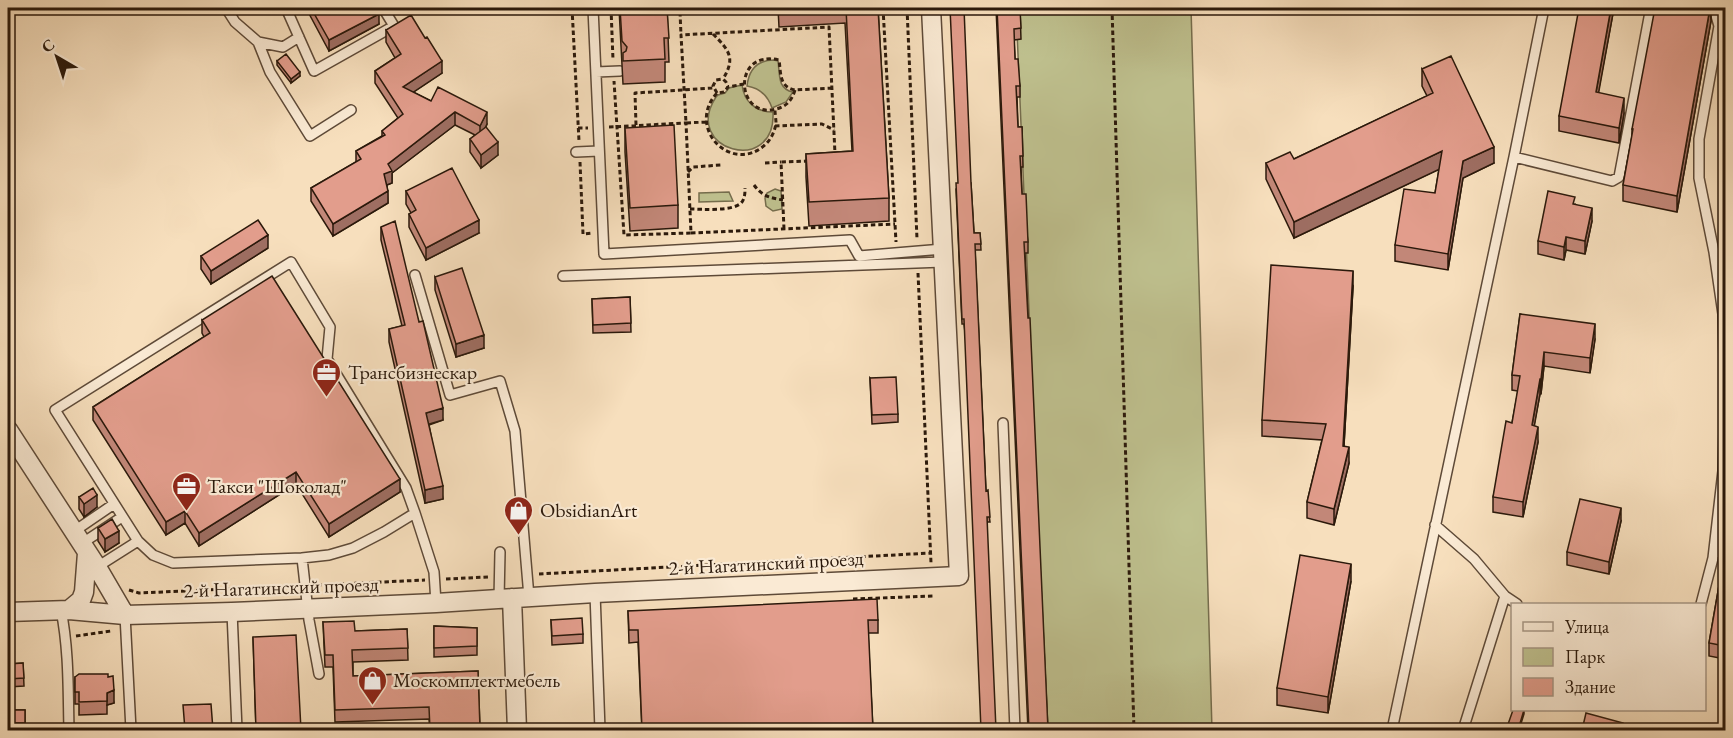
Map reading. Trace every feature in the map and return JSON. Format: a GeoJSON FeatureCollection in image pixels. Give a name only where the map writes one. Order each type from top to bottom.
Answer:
{"type":"FeatureCollection","features":[{"type":"Feature","properties":{"kind":"street","name":"2-й Нагатинский проезд"},"geometry":{"type":"LineString","coordinates":[[8,612],[65,610],[126,622],[232,612],[959,576],[931,8]]}},
{"type":"Feature","properties":{"kind":"street"},"geometry":{"type":"LineString","coordinates":[[8,430],[84,549],[126,622]]}},
{"type":"Feature","properties":{"kind":"street"},"geometry":{"type":"LineString","coordinates":[[65,610],[81,600],[84,592],[84,549]]}},
{"type":"Feature","properties":{"kind":"street"},"geometry":{"type":"LineString","coordinates":[[513,598],[517,730]]}},
{"type":"Feature","properties":{"kind":"lane"},"geometry":{"type":"LineString","coordinates":[[226,8],[235,22],[258,42],[270,72],[310,136],[351,110]]}},
{"type":"Feature","properties":{"kind":"lane"},"geometry":{"type":"LineString","coordinates":[[286,8],[314,71],[394,26],[383,8]]}},
{"type":"Feature","properties":{"kind":"lane"},"geometry":{"type":"LineString","coordinates":[[593,8],[604,254],[850,240],[859,256],[917,251],[943,255]]}},
{"type":"Feature","properties":{"kind":"lane"},"geometry":{"type":"LineString","coordinates":[[1392,730],[1544,8]]}},
{"type":"Feature","properties":{"kind":"lane"},"geometry":{"type":"LineString","coordinates":[[1514,158],[1612,181],[1619,177],[1653,8]]}},
{"type":"Feature","properties":{"kind":"lane"},"geometry":{"type":"LineString","coordinates":[[1701,603],[1714,549],[1723,471],[1725,397],[1723,326],[1714,252],[1699,178],[1699,140],[1719,26],[1714,9]]}},
{"type":"Feature","properties":{"kind":"lane"},"geometry":{"type":"LineString","coordinates":[[258,42],[283,47],[299,37]]}},
{"type":"Feature","properties":{"kind":"lane"},"geometry":{"type":"LineString","coordinates":[[596,72],[620,71]]}},
{"type":"Feature","properties":{"kind":"lane"},"geometry":{"type":"LineString","coordinates":[[578,152],[599,151]]}},
{"type":"Feature","properties":{"kind":"lane"},"geometry":{"type":"LineString","coordinates":[[563,276],[918,263],[943,255]]}},
{"type":"Feature","properties":{"kind":"lane"},"geometry":{"type":"LineString","coordinates":[[415,513],[353,548],[329,555],[173,563],[153,555],[138,541],[55,410],[291,262],[330,327],[327,359],[406,488],[415,513],[434,572],[436,603]]}},
{"type":"Feature","properties":{"kind":"lane"},"geometry":{"type":"LineString","coordinates":[[415,275],[450,395],[500,381],[515,431],[513,598]]}},
{"type":"Feature","properties":{"kind":"lane"},"geometry":{"type":"LineString","coordinates":[[1003,423],[1015,730]]}},
{"type":"Feature","properties":{"kind":"lane"},"geometry":{"type":"LineString","coordinates":[[84,549],[114,504]]}},
{"type":"Feature","properties":{"kind":"lane"},"geometry":{"type":"LineString","coordinates":[[84,549],[122,517]]}},
{"type":"Feature","properties":{"kind":"lane"},"geometry":{"type":"LineString","coordinates":[[1435,525],[1474,559],[1506,596],[1516,603]]}},
{"type":"Feature","properties":{"kind":"lane"},"geometry":{"type":"LineString","coordinates":[[84,549],[138,541]]}},
{"type":"Feature","properties":{"kind":"lane"},"geometry":{"type":"LineString","coordinates":[[1714,549],[1725,557]]}},
{"type":"Feature","properties":{"kind":"lane"},"geometry":{"type":"LineString","coordinates":[[500,552],[513,598]]}},
{"type":"Feature","properties":{"kind":"lane"},"geometry":{"type":"LineString","coordinates":[[302,558],[319,674]]}},
{"type":"Feature","properties":{"kind":"lane"},"geometry":{"type":"LineString","coordinates":[[595,593],[600,730]]}},
{"type":"Feature","properties":{"kind":"lane"},"geometry":{"type":"LineString","coordinates":[[1463,730],[1506,596]]}},
{"type":"Feature","properties":{"kind":"lane"},"geometry":{"type":"LineString","coordinates":[[65,610],[69,730]]}},
{"type":"Feature","properties":{"kind":"lane"},"geometry":{"type":"LineString","coordinates":[[232,612],[237,730]]}},
{"type":"Feature","properties":{"kind":"lane"},"geometry":{"type":"LineString","coordinates":[[126,622],[128,729]]}},
{"type":"Feature","properties":{"kind":"path"},"geometry":{"type":"LineString","coordinates":[[573,8],[583,234],[603,233]]}},
{"type":"Feature","properties":{"kind":"path"},"geometry":{"type":"LineString","coordinates":[[883,8],[897,253]]}},
{"type":"Feature","properties":{"kind":"path"},"geometry":{"type":"LineString","coordinates":[[907,8],[917,251]]}},
{"type":"Feature","properties":{"kind":"path"},"geometry":{"type":"LineString","coordinates":[[1112,8],[1134,730]]}},
{"type":"Feature","properties":{"kind":"path"},"geometry":{"type":"LineString","coordinates":[[680,12],[691,233]]}},
{"type":"Feature","properties":{"kind":"path"},"geometry":{"type":"LineString","coordinates":[[681,36],[829,27],[836,160]]}},
{"type":"Feature","properties":{"kind":"path"},"geometry":{"type":"LineString","coordinates":[[713,34],[730,56],[731,64],[723,79]]}},
{"type":"Feature","properties":{"kind":"path"},"geometry":{"type":"LineString","coordinates":[[795,90],[786,105],[775,110],[763,110],[751,102],[744,84],[746,75],[754,63],[773,58],[779,60],[782,82],[785,86],[795,90],[832,88]]}},
{"type":"Feature","properties":{"kind":"path"},"geometry":{"type":"LineString","coordinates":[[723,79],[728,87]]}},
{"type":"Feature","properties":{"kind":"path"},"geometry":{"type":"LineString","coordinates":[[717,93],[713,88],[713,82],[723,79]]}},
{"type":"Feature","properties":{"kind":"path"},"geometry":{"type":"LineString","coordinates":[[744,84],[728,87],[724,92],[717,93],[707,110],[706,122],[710,136],[722,149],[748,154],[764,146],[770,140],[776,126],[775,110]]}},
{"type":"Feature","properties":{"kind":"path"},"geometry":{"type":"LineString","coordinates":[[636,125],[635,93],[713,88]]}},
{"type":"Feature","properties":{"kind":"path"},"geometry":{"type":"LineString","coordinates":[[578,128],[706,122]]}},
{"type":"Feature","properties":{"kind":"path"},"geometry":{"type":"LineString","coordinates":[[776,126],[822,124],[834,130]]}},
{"type":"Feature","properties":{"kind":"path"},"geometry":{"type":"LineString","coordinates":[[618,126],[624,235],[895,224]]}},
{"type":"Feature","properties":{"kind":"path"},"geometry":{"type":"LineString","coordinates":[[765,163],[814,161]]}},
{"type":"Feature","properties":{"kind":"path"},"geometry":{"type":"LineString","coordinates":[[781,162],[784,229]]}},
{"type":"Feature","properties":{"kind":"path"},"geometry":{"type":"LineString","coordinates":[[688,172],[693,167],[721,165]]}},
{"type":"Feature","properties":{"kind":"path"},"geometry":{"type":"LineString","coordinates":[[754,185],[765,197],[783,200]]}},
{"type":"Feature","properties":{"kind":"path"},"geometry":{"type":"LineString","coordinates":[[690,209],[733,207],[744,200],[745,188]]}},
{"type":"Feature","properties":{"kind":"path"},"geometry":{"type":"LineString","coordinates":[[850,599],[933,596],[918,263]]}},
{"type":"Feature","properties":{"kind":"path"},"geometry":{"type":"LineString","coordinates":[[65,638],[126,622]]}},
{"type":"Feature","properties":{"kind":"green space"},"geometry":{"type":"Polygon","coordinates":[[[1016,8],[1191,8],[1212,730],[1047,730],[1016,8]]]}},
{"type":"Feature","properties":{"kind":"green space"},"geometry":{"type":"Polygon","coordinates":[[[768,60],[778,61],[779,76],[784,88],[793,92],[786,102],[772,108],[762,93],[747,86],[755,67],[768,60]]]}},
{"type":"Feature","properties":{"kind":"green space"},"geometry":{"type":"Polygon","coordinates":[[[742,85],[745,96],[752,105],[767,112],[773,112],[770,132],[760,145],[747,150],[732,149],[719,142],[711,131],[709,116],[718,95],[725,93],[729,88],[742,85]]]}},
{"type":"Feature","properties":{"kind":"green space"},"geometry":{"type":"Polygon","coordinates":[[[775,189],[781,191],[782,209],[773,211],[766,206],[765,198],[767,193],[775,189]]]}},
{"type":"Feature","properties":{"kind":"green space"},"geometry":{"type":"Polygon","coordinates":[[[729,192],[733,201],[699,202],[699,193],[729,192]]]}},
{"type":"Feature","properties":{"kind":"building"},"geometry":{"type":"Polygon","coordinates":[[[311,8],[375,8],[379,14],[329,40],[311,8]]]}},
{"type":"Feature","properties":{"kind":"building"},"geometry":{"type":"Polygon","coordinates":[[[620,8],[667,8],[669,38],[664,38],[665,59],[623,61],[623,53],[627,47],[622,41],[620,8]]]}},
{"type":"Feature","properties":{"kind":"building"},"geometry":{"type":"Polygon","coordinates":[[[846,8],[878,8],[889,198],[809,202],[806,154],[853,151],[846,8]]]}},
{"type":"Feature","properties":{"kind":"building"},"geometry":{"type":"Polygon","coordinates":[[[950,8],[964,8],[974,233],[980,233],[981,244],[975,244],[986,491],[988,490],[990,517],[987,517],[996,730],[981,730],[950,8]]]}},
{"type":"Feature","properties":{"kind":"building"},"geometry":{"type":"Polygon","coordinates":[[[997,8],[1020,8],[1021,28],[1014,29],[1015,59],[1018,59],[1020,86],[1016,86],[1018,127],[1022,127],[1023,156],[1020,156],[1022,194],[1026,194],[1028,242],[1024,242],[1028,318],[1030,318],[1048,730],[1029,730],[997,8]]]}},
{"type":"Feature","properties":{"kind":"building"},"geometry":{"type":"Polygon","coordinates":[[[1579,8],[1611,8],[1596,92],[1624,98],[1619,128],[1559,116],[1579,8]]]}},
{"type":"Feature","properties":{"kind":"building"},"geometry":{"type":"Polygon","coordinates":[[[1655,8],[1710,8],[1677,196],[1623,185],[1655,8]]]}},
{"type":"Feature","properties":{"kind":"building"},"geometry":{"type":"Polygon","coordinates":[[[411,15],[442,61],[403,87],[431,101],[438,87],[487,112],[480,126],[455,112],[388,164],[392,171],[384,174],[388,191],[333,224],[311,188],[361,159],[356,151],[385,135],[382,131],[403,114],[375,71],[401,54],[386,30],[411,15]]]}},
{"type":"Feature","properties":{"kind":"building"},"geometry":{"type":"Polygon","coordinates":[[[286,54],[300,72],[291,79],[277,61],[286,54]]]}},
{"type":"Feature","properties":{"kind":"building"},"geometry":{"type":"Polygon","coordinates":[[[1451,56],[1494,147],[1463,161],[1448,254],[1395,245],[1404,189],[1435,193],[1442,151],[1294,222],[1266,163],[1290,152],[1294,159],[1433,93],[1422,69],[1451,56]]]}},
{"type":"Feature","properties":{"kind":"building"},"geometry":{"type":"Polygon","coordinates":[[[674,125],[678,205],[630,208],[625,128],[674,125]]]}},
{"type":"Feature","properties":{"kind":"building"},"geometry":{"type":"Polygon","coordinates":[[[486,127],[498,142],[481,155],[470,139],[486,127]]]}},
{"type":"Feature","properties":{"kind":"building"},"geometry":{"type":"Polygon","coordinates":[[[452,168],[479,220],[426,248],[409,214],[416,210],[406,191],[452,168]]]}},
{"type":"Feature","properties":{"kind":"building"},"geometry":{"type":"Polygon","coordinates":[[[1548,191],[1575,197],[1573,204],[1592,208],[1585,241],[1566,237],[1564,247],[1538,241],[1548,191]]]}},
{"type":"Feature","properties":{"kind":"building"},"geometry":{"type":"Polygon","coordinates":[[[258,220],[268,235],[211,271],[201,256],[258,220]]]}},
{"type":"Feature","properties":{"kind":"building"},"geometry":{"type":"Polygon","coordinates":[[[395,221],[419,322],[423,321],[443,408],[426,413],[443,486],[425,490],[389,329],[405,325],[381,227],[395,221]]]}},
{"type":"Feature","properties":{"kind":"building"},"geometry":{"type":"Polygon","coordinates":[[[1271,265],[1353,271],[1343,446],[1349,447],[1334,509],[1307,502],[1326,424],[1262,420],[1271,265]]]}},
{"type":"Feature","properties":{"kind":"building"},"geometry":{"type":"Polygon","coordinates":[[[462,268],[484,335],[456,344],[435,277],[462,268]]]}},
{"type":"Feature","properties":{"kind":"building"},"geometry":{"type":"Polygon","coordinates":[[[272,276],[400,479],[329,524],[296,472],[199,533],[185,511],[166,522],[93,407],[210,333],[202,320],[272,276]]]}},
{"type":"Feature","properties":{"kind":"building"},"geometry":{"type":"Polygon","coordinates":[[[630,297],[631,323],[593,325],[592,299],[630,297]]]}},
{"type":"Feature","properties":{"kind":"building"},"geometry":{"type":"Polygon","coordinates":[[[1520,314],[1595,324],[1590,358],[1544,352],[1532,425],[1538,427],[1523,502],[1493,497],[1506,421],[1512,423],[1520,376],[1512,375],[1520,314]]]}},
{"type":"Feature","properties":{"kind":"building"},"geometry":{"type":"Polygon","coordinates":[[[896,377],[898,414],[872,415],[870,378],[896,377]]]}},
{"type":"Feature","properties":{"kind":"building"},"geometry":{"type":"Polygon","coordinates":[[[93,488],[97,495],[84,504],[79,497],[93,488]]]}},
{"type":"Feature","properties":{"kind":"building"},"geometry":{"type":"Polygon","coordinates":[[[1580,499],[1621,508],[1609,562],[1567,552],[1580,499]]]}},
{"type":"Feature","properties":{"kind":"building"},"geometry":{"type":"Polygon","coordinates":[[[112,519],[119,531],[105,539],[98,528],[112,519]]]}},
{"type":"Feature","properties":{"kind":"building"},"geometry":{"type":"Polygon","coordinates":[[[1725,551],[1725,646],[1709,643],[1725,551]]]}},
{"type":"Feature","properties":{"kind":"building"},"geometry":{"type":"Polygon","coordinates":[[[1300,555],[1351,564],[1328,697],[1277,688],[1300,555]]]}},
{"type":"Feature","properties":{"kind":"building"},"geometry":{"type":"Polygon","coordinates":[[[877,599],[878,620],[868,620],[873,730],[642,730],[638,630],[629,630],[628,611],[877,599]]]}},
{"type":"Feature","properties":{"kind":"building"},"geometry":{"type":"Polygon","coordinates":[[[582,618],[583,634],[552,636],[551,620],[582,618]]]}},
{"type":"Feature","properties":{"kind":"building"},"geometry":{"type":"Polygon","coordinates":[[[354,621],[355,631],[407,629],[408,648],[352,650],[353,676],[478,671],[480,728],[430,730],[429,707],[335,710],[333,655],[325,655],[323,622],[354,621]]]}},
{"type":"Feature","properties":{"kind":"building"},"geometry":{"type":"Polygon","coordinates":[[[434,626],[477,628],[477,646],[434,648],[434,626]]]}},
{"type":"Feature","properties":{"kind":"building"},"geometry":{"type":"Polygon","coordinates":[[[296,635],[301,730],[256,730],[253,637],[296,635]]]}},
{"type":"Feature","properties":{"kind":"building"},"geometry":{"type":"Polygon","coordinates":[[[23,663],[24,678],[8,679],[8,664],[23,663]]]}},
{"type":"Feature","properties":{"kind":"building"},"geometry":{"type":"Polygon","coordinates":[[[79,674],[113,676],[114,690],[107,693],[107,701],[79,702],[79,692],[75,692],[75,677],[79,674]]]}},
{"type":"Feature","properties":{"kind":"building"},"geometry":{"type":"Polygon","coordinates":[[[211,704],[213,730],[185,730],[183,705],[211,704]]]}},
{"type":"Feature","properties":{"kind":"building"},"geometry":{"type":"Polygon","coordinates":[[[11,710],[25,710],[25,723],[12,723],[11,710]]]}},
{"type":"Feature","properties":{"kind":"building"},"geometry":{"type":"Polygon","coordinates":[[[1513,711],[1524,711],[1518,730],[1506,730],[1513,711]]]}},
{"type":"Feature","properties":{"kind":"building"},"geometry":{"type":"Polygon","coordinates":[[[1586,713],[1623,723],[1621,730],[1582,730],[1586,713]]]}},
{"type":"Feature","properties":{"kind":"place","name":"Трансбизнескар"},"geometry":{"type":"Point","coordinates":[327,398]}},
{"type":"Feature","properties":{"kind":"place","name":"Такси \"Шоколад\""},"geometry":{"type":"Point","coordinates":[186,512]}},
{"type":"Feature","properties":{"kind":"place","name":"ObsidianArt"},"geometry":{"type":"Point","coordinates":[519,536]}},
{"type":"Feature","properties":{"kind":"place","name":"Москомплектмебель"},"geometry":{"type":"Point","coordinates":[372,706]}}]}
